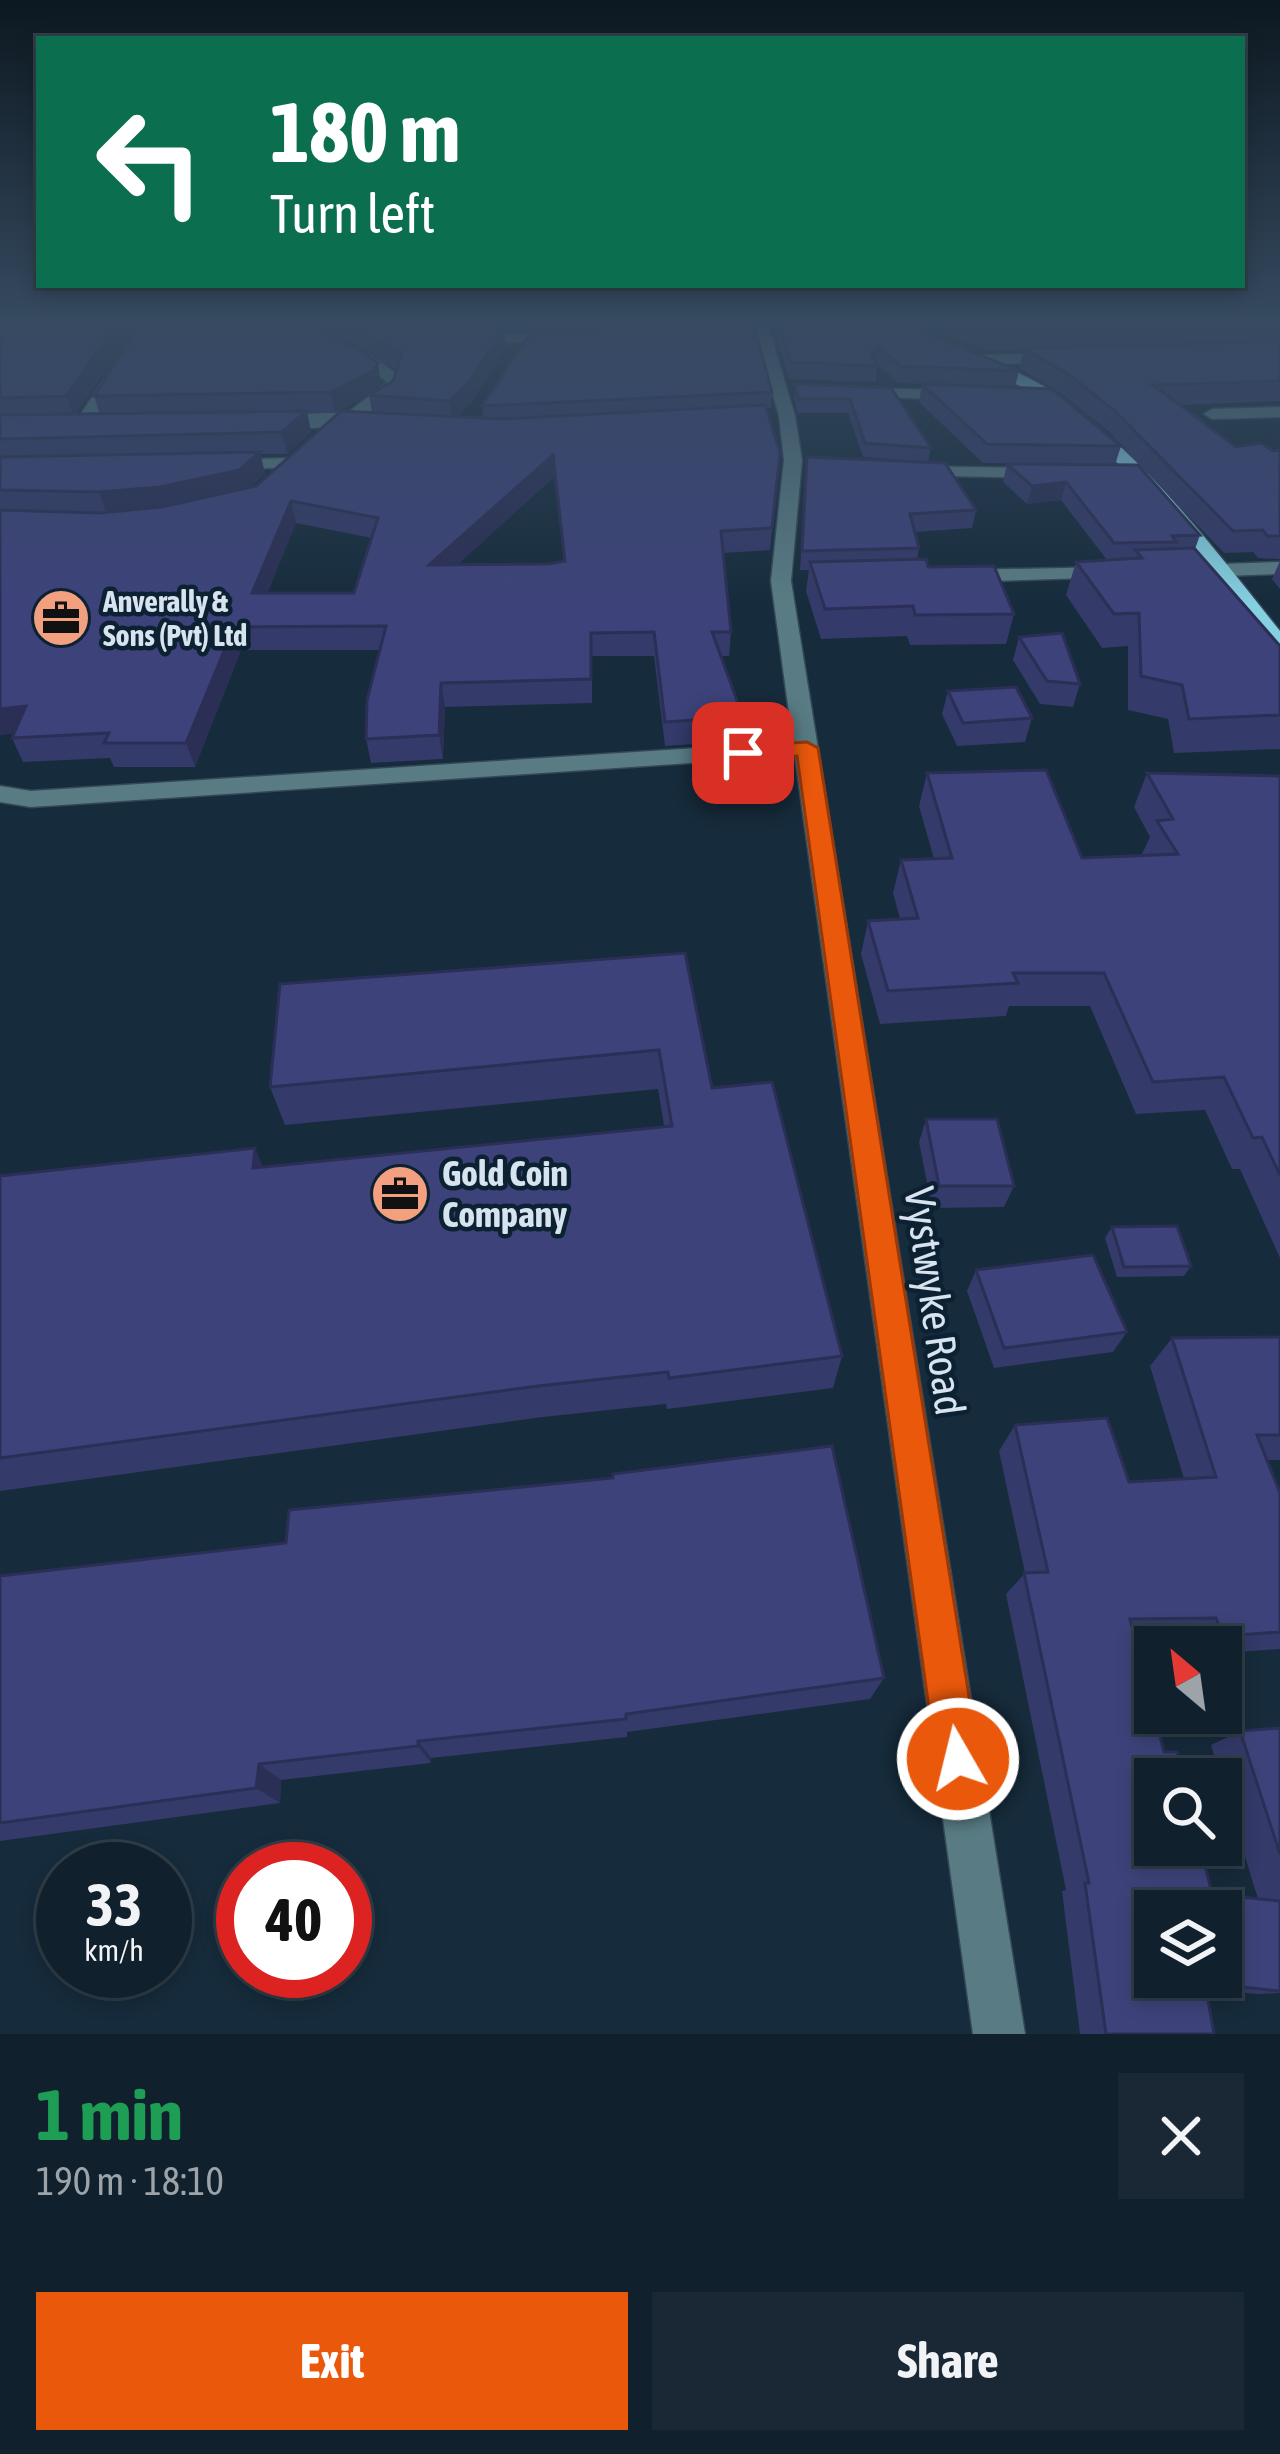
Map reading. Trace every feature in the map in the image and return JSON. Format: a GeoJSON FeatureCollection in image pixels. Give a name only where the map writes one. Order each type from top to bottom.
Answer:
{"type":"FeatureCollection","features":[{"type":"Feature","properties":{"kind":"main road"},"geometry":{"type":"LineString","coordinates":[[1072,416],[1138,475],[1280,645]]}},
{"type":"Feature","properties":{"kind":"street"},"geometry":{"type":"LineString","coordinates":[[61,426],[89,426],[95,416]]}},
{"type":"Feature","properties":{"kind":"street"},"geometry":{"type":"LineString","coordinates":[[332,429],[354,416]]}},
{"type":"Feature","properties":{"kind":"street"},"geometry":{"type":"LineString","coordinates":[[764,417],[787,416]]}},
{"type":"Feature","properties":{"kind":"street","name":"Vystwyke Road"},"geometry":{"type":"LineString","coordinates":[[787,416],[802,461],[792,580],[807,748],[999,2034]]}},
{"type":"Feature","properties":{"kind":"street"},"geometry":{"type":"LineString","coordinates":[[241,422],[332,429],[375,427]]}},
{"type":"Feature","properties":{"kind":"street"},"geometry":{"type":"LineString","coordinates":[[203,465],[302,456],[267,488]]}},
{"type":"Feature","properties":{"kind":"street"},"geometry":{"type":"LineString","coordinates":[[889,469],[1069,474]]}},
{"type":"Feature","properties":{"kind":"street"},"geometry":{"type":"LineString","coordinates":[[1114,475],[1138,475]]}},
{"type":"Feature","properties":{"kind":"street"},"geometry":{"type":"LineString","coordinates":[[1175,571],[1280,568]]}},
{"type":"Feature","properties":{"kind":"street"},"geometry":{"type":"LineString","coordinates":[[943,577],[1129,572]]}},
{"type":"Feature","properties":{"kind":"street"},"geometry":{"type":"LineString","coordinates":[[0,794],[31,799],[807,748]]}},
{"type":"Feature","properties":{"kind":"building"},"geometry":{"type":"Polygon","coordinates":[[[0,416],[301,416],[282,432],[0,439],[0,416]]]}},
{"type":"Feature","properties":{"kind":"building"},"geometry":{"type":"Polygon","coordinates":[[[335,416],[768,416],[780,452],[772,528],[721,531],[731,632],[712,632],[743,717],[665,722],[654,632],[591,633],[591,679],[441,683],[439,735],[366,739],[367,700],[386,626],[234,627],[186,743],[104,743],[109,733],[12,738],[26,706],[0,709],[0,510],[99,513],[162,507],[256,486],[335,416]],[[553,455],[429,565],[549,564],[565,561],[553,455]],[[291,501],[252,593],[354,593],[378,518],[291,501]]]}},
{"type":"Feature","properties":{"kind":"building"},"geometry":{"type":"Polygon","coordinates":[[[856,416],[910,416],[931,448],[865,443],[856,416]]]}},
{"type":"Feature","properties":{"kind":"building"},"geometry":{"type":"Polygon","coordinates":[[[957,416],[1085,416],[1121,446],[987,444],[957,416]]]}},
{"type":"Feature","properties":{"kind":"building"},"geometry":{"type":"Polygon","coordinates":[[[1120,416],[1194,416],[1236,447],[1261,443],[1280,450],[1280,536],[1267,536],[1263,530],[1233,531],[1120,416]]]}},
{"type":"Feature","properties":{"kind":"building"},"geometry":{"type":"Polygon","coordinates":[[[260,452],[239,470],[160,487],[99,492],[0,490],[0,457],[260,452]]]}},
{"type":"Feature","properties":{"kind":"building"},"geometry":{"type":"Polygon","coordinates":[[[807,457],[945,463],[976,510],[910,514],[919,548],[802,551],[807,457]]]}},
{"type":"Feature","properties":{"kind":"building"},"geometry":{"type":"Polygon","coordinates":[[[1007,464],[1138,465],[1200,535],[1172,536],[1176,542],[1114,543],[1066,482],[1032,486],[1007,464]]]}},
{"type":"Feature","properties":{"kind":"building"},"geometry":{"type":"Polygon","coordinates":[[[1194,548],[1280,646],[1280,715],[1189,719],[1182,685],[1141,676],[1139,613],[1114,614],[1076,562],[1142,558],[1135,550],[1194,548]]]}},
{"type":"Feature","properties":{"kind":"building"},"geometry":{"type":"Polygon","coordinates":[[[926,559],[928,567],[994,566],[1014,614],[915,615],[913,606],[825,609],[810,562],[926,559]]]}},
{"type":"Feature","properties":{"kind":"building"},"geometry":{"type":"Polygon","coordinates":[[[1062,633],[1080,684],[1047,681],[1019,637],[1062,633]]]}},
{"type":"Feature","properties":{"kind":"building"},"geometry":{"type":"Polygon","coordinates":[[[1016,687],[1032,718],[963,723],[948,691],[1016,687]]]}},
{"type":"Feature","properties":{"kind":"building"},"geometry":{"type":"Polygon","coordinates":[[[1046,770],[1082,858],[1178,854],[1157,821],[1173,819],[1147,773],[1280,776],[1280,1175],[1262,1137],[1253,1138],[1224,1077],[1153,1082],[1104,973],[1013,973],[1018,983],[888,991],[868,921],[918,918],[901,860],[952,858],[927,773],[1046,770]]]}},
{"type":"Feature","properties":{"kind":"building"},"geometry":{"type":"Polygon","coordinates":[[[685,953],[712,1088],[772,1082],[842,1356],[669,1378],[668,1372],[538,1386],[0,1458],[0,1176],[255,1148],[253,1168],[672,1126],[659,1050],[270,1087],[280,984],[685,953]]]}},
{"type":"Feature","properties":{"kind":"building"},"geometry":{"type":"Polygon","coordinates":[[[926,1119],[997,1119],[1014,1186],[939,1186],[926,1119]]]}},
{"type":"Feature","properties":{"kind":"building"},"geometry":{"type":"Polygon","coordinates":[[[1177,1226],[1191,1266],[1124,1267],[1112,1227],[1177,1226]]]}},
{"type":"Feature","properties":{"kind":"building"},"geometry":{"type":"Polygon","coordinates":[[[1093,1255],[1127,1332],[1004,1348],[976,1270],[1093,1255]]]}},
{"type":"Feature","properties":{"kind":"building"},"geometry":{"type":"Polygon","coordinates":[[[1280,1337],[1280,1435],[1257,1435],[1280,1493],[1280,1632],[1242,1635],[1242,1626],[1219,1626],[1216,1618],[1130,1619],[1134,1734],[1159,1734],[1164,1752],[1177,1752],[1178,1758],[1134,1758],[1134,1866],[1205,1866],[1211,1890],[1134,1890],[1134,1998],[1208,1998],[1214,2034],[1106,2034],[1085,1883],[1089,1883],[1024,1573],[1048,1572],[1015,1425],[1107,1418],[1129,1482],[1216,1477],[1172,1338],[1280,1337]]]}},
{"type":"Feature","properties":{"kind":"building"},"geometry":{"type":"Polygon","coordinates":[[[832,1446],[884,1678],[626,1714],[626,1719],[259,1764],[256,1788],[0,1823],[0,1576],[286,1543],[289,1510],[613,1478],[613,1474],[832,1446]]]}},
{"type":"Feature","properties":{"kind":"building"},"geometry":{"type":"Polygon","coordinates":[[[1280,1728],[1280,1854],[1241,1734],[1280,1728]]]}},
{"type":"Feature","properties":{"kind":"building"},"geometry":{"type":"Polygon","coordinates":[[[1242,1897],[1280,1901],[1280,1991],[1242,1987],[1242,1897]]]}},
{"type":"Feature","properties":{"kind":"place","name":"Anverally & Sons (Pvt) Ltd"},"geometry":{"type":"Point","coordinates":[61,618]}},
{"type":"Feature","properties":{"kind":"place","name":"Gold Coin Company"},"geometry":{"type":"Point","coordinates":[400,1194]}},
{"type":"Feature","properties":{"kind":"route"},"geometry":{"type":"LineString","coordinates":[[743,753],[807,748],[958,1759]]}}]}
